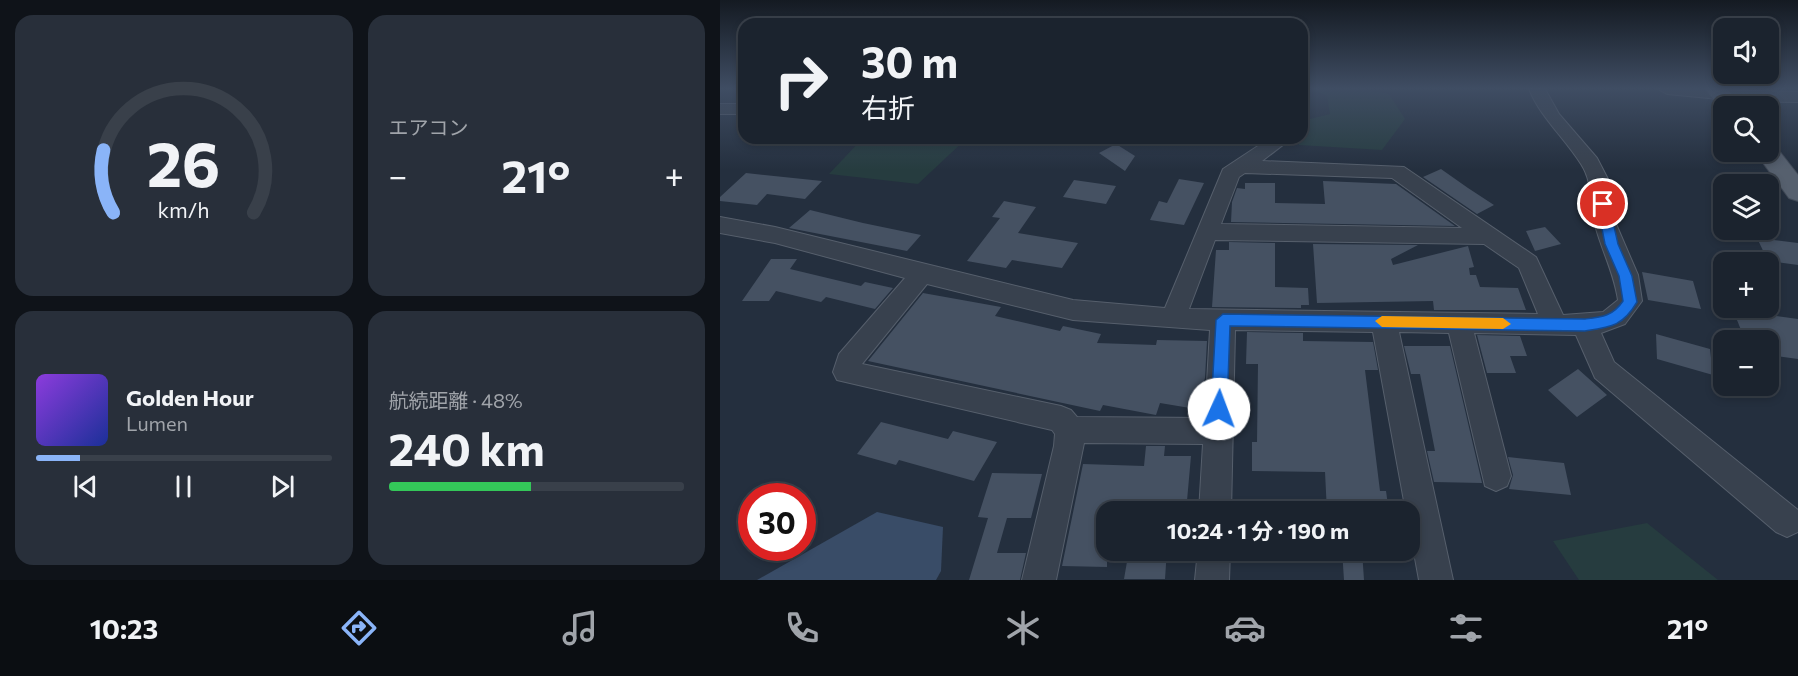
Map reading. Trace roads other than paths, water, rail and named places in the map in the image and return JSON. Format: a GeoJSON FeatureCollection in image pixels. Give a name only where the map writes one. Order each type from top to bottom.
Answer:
{"type":"FeatureCollection","features":[{"type":"Feature","properties":{"kind":"main road"},"geometry":{"type":"LineString","coordinates":[[1775,162],[1798,192]]}},
{"type":"Feature","properties":{"kind":"street"},"geometry":{"type":"LineString","coordinates":[[720,225],[775,235],[921,274],[1073,310],[1173,319],[1585,325],[1607,322],[1621,315],[1630,302],[1626,276],[1605,224],[1601,185],[1590,162],[1551,116]]}},
{"type":"Feature","properties":{"kind":"street"},"geometry":{"type":"LineString","coordinates":[[1173,319],[1230,174],[1274,144]]}},
{"type":"Feature","properties":{"kind":"street"},"geometry":{"type":"LineString","coordinates":[[1241,166],[1397,172],[1528,263],[1555,324]]}},
{"type":"Feature","properties":{"kind":"street"},"geometry":{"type":"LineString","coordinates":[[1207,232],[1488,236]]}},
{"type":"Feature","properties":{"kind":"street"},"geometry":{"type":"LineString","coordinates":[[921,274],[848,362],[846,372],[1061,419],[1070,430],[1069,446],[1039,580]]}},
{"type":"Feature","properties":{"kind":"street"},"geometry":{"type":"LineString","coordinates":[[1215,501],[1223,320]]}},
{"type":"Feature","properties":{"kind":"street"},"geometry":{"type":"LineString","coordinates":[[1384,321],[1436,580]]}},
{"type":"Feature","properties":{"kind":"street"},"geometry":{"type":"LineString","coordinates":[[1459,323],[1496,476]]}},
{"type":"Feature","properties":{"kind":"street"},"geometry":{"type":"LineString","coordinates":[[1585,325],[1604,370],[1787,521]]}},
{"type":"Feature","properties":{"kind":"street"},"geometry":{"type":"LineString","coordinates":[[1070,430],[1218,431]]}},
{"type":"Feature","properties":{"kind":"street"},"geometry":{"type":"LineString","coordinates":[[1212,580],[1213,561]]}},
{"type":"Feature","properties":{"kind":"water"},"geometry":{"type":"Polygon","coordinates":[[[877,512],[943,527],[941,571],[936,580],[757,580],[791,561],[816,561],[816,547],[877,512]]]}}]}
